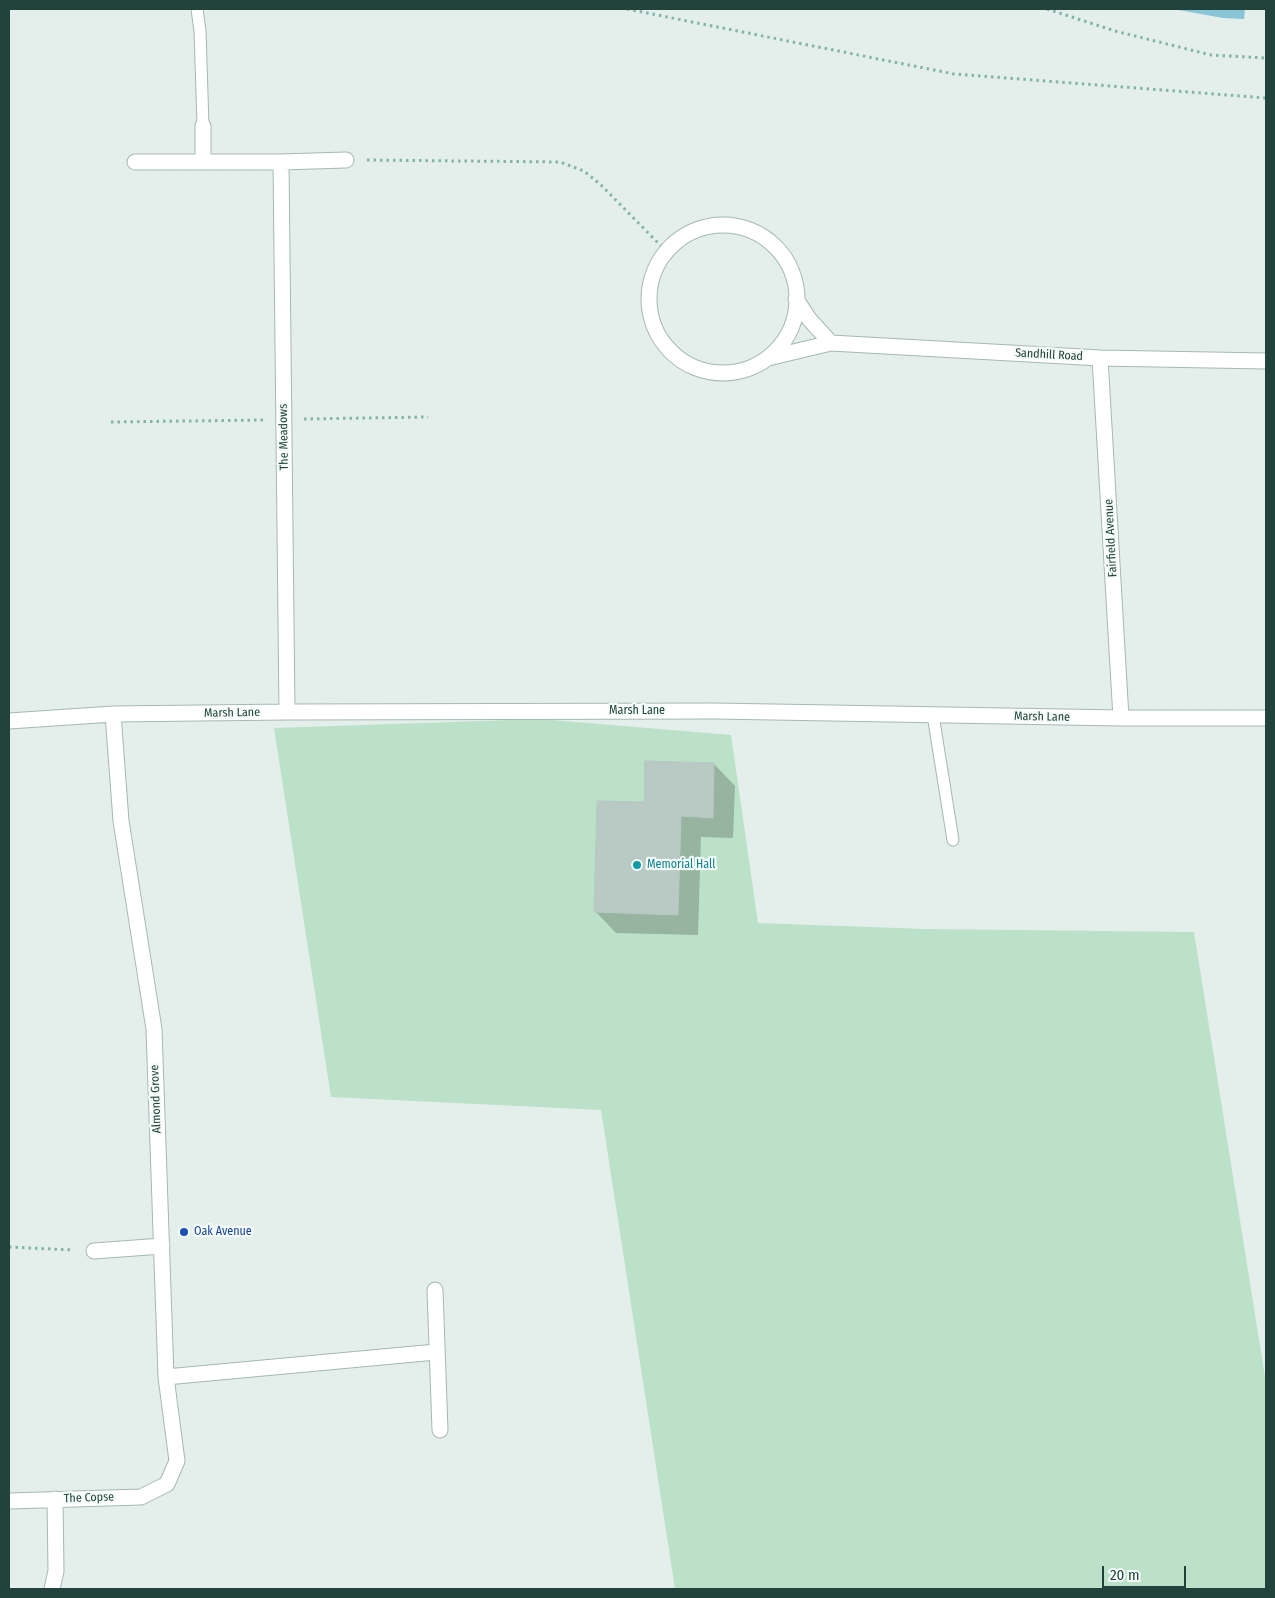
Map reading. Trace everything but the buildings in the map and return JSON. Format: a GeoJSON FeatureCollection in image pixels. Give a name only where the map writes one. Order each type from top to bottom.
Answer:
{"type":"FeatureCollection","features":[{"type":"Feature","properties":{"kind":"street"},"geometry":{"type":"LineString","coordinates":[[203,126],[203,162]]}},
{"type":"Feature","properties":{"kind":"street"},"geometry":{"type":"LineString","coordinates":[[135,162],[346,160]]}},
{"type":"Feature","properties":{"kind":"street","name":"The Meadows"},"geometry":{"type":"LineString","coordinates":[[281,162],[287,712]]}},
{"type":"Feature","properties":{"kind":"street","name":"Sandhill Road"},"geometry":{"type":"LineString","coordinates":[[768,358],[785,340],[795,316],[797,291],[790,266],[775,246],[754,231],[730,225],[706,226],[684,235],[666,251],[653,271],[648,295],[651,319],[661,341],[677,358],[699,370],[723,374],[746,370],[768,358],[832,343],[1100,358],[1266,361]]}},
{"type":"Feature","properties":{"kind":"street","name":"Sandhill Road"},"geometry":{"type":"LineString","coordinates":[[796,299],[809,319],[832,343]]}},
{"type":"Feature","properties":{"kind":"street","name":"Fairfield Avenue"},"geometry":{"type":"LineString","coordinates":[[1100,358],[1121,718]]}},
{"type":"Feature","properties":{"kind":"street","name":"Marsh Lane"},"geometry":{"type":"LineString","coordinates":[[9,721],[113,714],[287,712],[715,711],[1121,718],[1266,718]]}},
{"type":"Feature","properties":{"kind":"street","name":"Almond Grove"},"geometry":{"type":"LineString","coordinates":[[113,714],[121,821],[154,1029],[166,1377],[178,1461],[168,1484]]}},
{"type":"Feature","properties":{"kind":"street"},"geometry":{"type":"LineString","coordinates":[[94,1251],[162,1246]]}},
{"type":"Feature","properties":{"kind":"street"},"geometry":{"type":"LineString","coordinates":[[435,1290],[440,1430]]}},
{"type":"Feature","properties":{"kind":"street"},"geometry":{"type":"LineString","coordinates":[[166,1377],[436,1352]]}},
{"type":"Feature","properties":{"kind":"street","name":"The Copse"},"geometry":{"type":"LineString","coordinates":[[9,1501],[141,1497],[168,1484]]}},
{"type":"Feature","properties":{"kind":"street"},"geometry":{"type":"LineString","coordinates":[[52,1589],[56,1571],[55,1499]]}},
{"type":"Feature","properties":{"kind":"lane"},"geometry":{"type":"LineString","coordinates":[[197,9],[200,30],[203,126]]}},
{"type":"Feature","properties":{"kind":"lane"},"geometry":{"type":"LineString","coordinates":[[933,715],[952,840]]}},
{"type":"Feature","properties":{"kind":"path"},"geometry":{"type":"LineString","coordinates":[[627,9],[954,74],[1266,98]]}},
{"type":"Feature","properties":{"kind":"path"},"geometry":{"type":"LineString","coordinates":[[1047,9],[1115,31],[1211,55],[1266,58]]}},
{"type":"Feature","properties":{"kind":"path"},"geometry":{"type":"LineString","coordinates":[[346,160],[560,162],[584,171],[595,180],[666,251]]}},
{"type":"Feature","properties":{"kind":"path"},"geometry":{"type":"LineString","coordinates":[[9,1247],[94,1251]]}},
{"type":"Feature","properties":{"kind":"green space"},"geometry":{"type":"Polygon","coordinates":[[[540,719],[731,735],[758,923],[925,929],[1194,932],[1266,1383],[1266,1589],[675,1589],[601,1110],[331,1097],[274,728],[540,719]]]}},
{"type":"Feature","properties":{"kind":"water"},"geometry":{"type":"Polygon","coordinates":[[[1173,9],[1245,9],[1244,19],[1223,18],[1173,9]]]}},
{"type":"Feature","properties":{"kind":"place","name":"Memorial Hall"},"geometry":{"type":"Point","coordinates":[637,865]}},
{"type":"Feature","properties":{"kind":"place","name":"Oak Avenue"},"geometry":{"type":"Point","coordinates":[184,1232]}}]}
